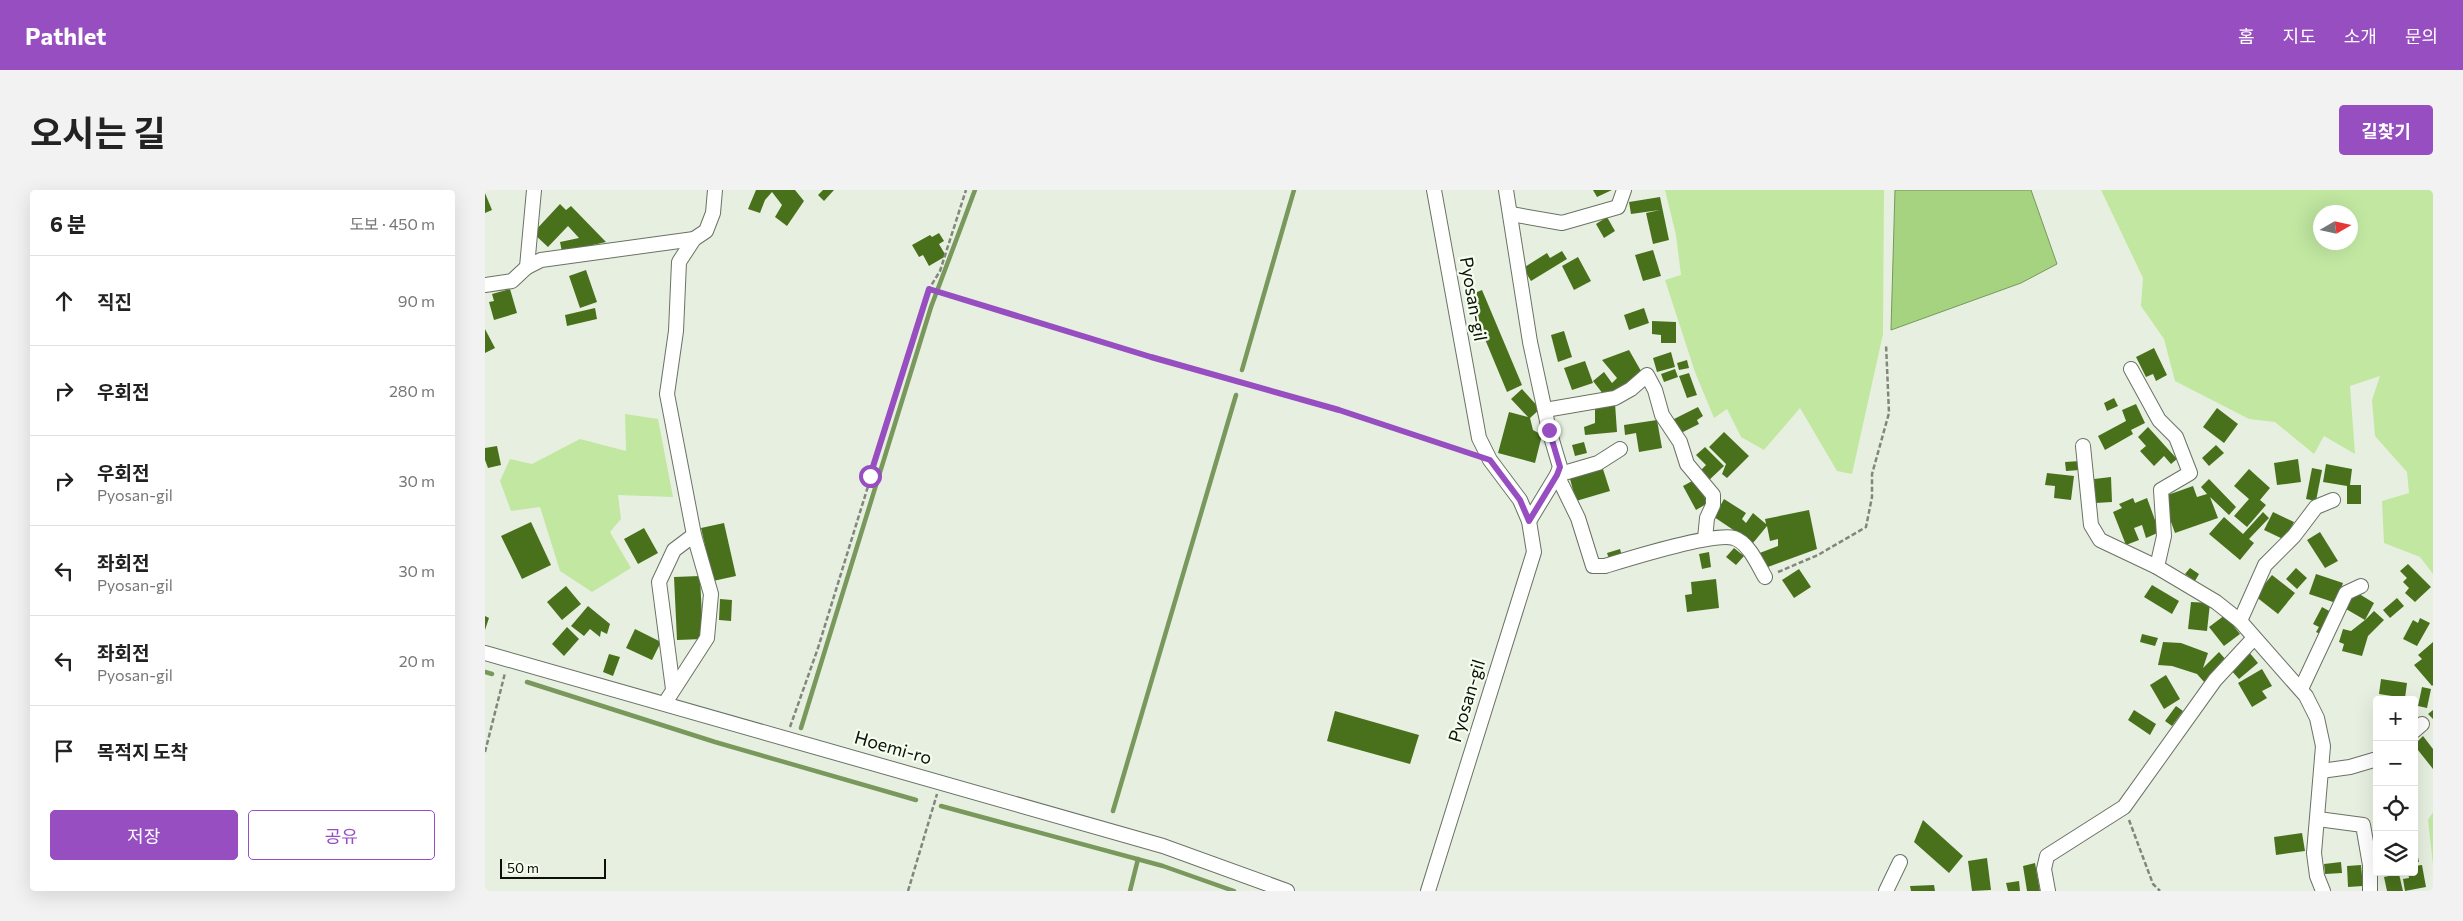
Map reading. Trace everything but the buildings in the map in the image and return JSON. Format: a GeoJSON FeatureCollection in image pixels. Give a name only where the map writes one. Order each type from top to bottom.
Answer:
{"type":"FeatureCollection","features":[{"type":"Feature","properties":{"kind":"street"},"geometry":{"type":"LineString","coordinates":[[527,267],[534,190]]}},
{"type":"Feature","properties":{"kind":"street"},"geometry":{"type":"LineString","coordinates":[[665,703],[707,638],[711,594],[694,535],[667,394],[676,331],[679,262],[694,239],[706,231],[713,213],[715,190]]}},
{"type":"Feature","properties":{"kind":"street","name":"Pyosan-gil"},"geometry":{"type":"LineString","coordinates":[[1428,891],[1533,552],[1529,521],[1520,500],[1490,460],[1479,438],[1434,190]]}},
{"type":"Feature","properties":{"kind":"street"},"geometry":{"type":"LineString","coordinates":[[1506,190],[1531,342],[1545,410],[1560,467],[1529,521]]}},
{"type":"Feature","properties":{"kind":"street"},"geometry":{"type":"LineString","coordinates":[[1511,214],[1562,222],[1573,220],[1618,207],[1624,190]]}},
{"type":"Feature","properties":{"kind":"street"},"geometry":{"type":"LineString","coordinates":[[485,285],[512,281],[527,267],[541,260],[694,239]]}},
{"type":"Feature","properties":{"kind":"street"},"geometry":{"type":"LineString","coordinates":[[2131,369],[2159,420],[2176,438],[2190,473],[2161,490],[2163,536],[2157,567]]}},
{"type":"Feature","properties":{"kind":"street"},"geometry":{"type":"LineString","coordinates":[[1545,410],[1615,398],[1631,389],[1647,375],[1655,390],[1662,415],[1680,442],[1687,464],[1713,495],[1713,505],[1707,518],[1705,539]]}},
{"type":"Feature","properties":{"kind":"street"},"geometry":{"type":"LineString","coordinates":[[2083,446],[2091,525],[2100,540],[2157,567],[2216,602],[2240,621],[2253,639],[2301,689],[2317,718],[2323,746],[2314,853],[2317,876],[2323,891]]}},
{"type":"Feature","properties":{"kind":"street"},"geometry":{"type":"LineString","coordinates":[[1557,475],[1598,463],[1620,449]]}},
{"type":"Feature","properties":{"kind":"street"},"geometry":{"type":"LineString","coordinates":[[1557,475],[1578,518],[1593,566],[1605,566],[1705,539],[1734,538],[1748,549],[1765,577]]}},
{"type":"Feature","properties":{"kind":"street"},"geometry":{"type":"LineString","coordinates":[[2240,621],[2265,565],[2295,536],[2316,507],[2333,500]]}},
{"type":"Feature","properties":{"kind":"street"},"geometry":{"type":"LineString","coordinates":[[673,689],[659,582],[674,550],[694,535]]}},
{"type":"Feature","properties":{"kind":"street"},"geometry":{"type":"LineString","coordinates":[[2301,689],[2346,593],[2361,586]]}},
{"type":"Feature","properties":{"kind":"street"},"geometry":{"type":"LineString","coordinates":[[2048,891],[2044,869],[2047,856],[2124,807],[2215,680],[2253,639]]}},
{"type":"Feature","properties":{"kind":"street","name":"Hoemi-ro"},"geometry":{"type":"LineString","coordinates":[[485,653],[1163,846],[1287,891]]}},
{"type":"Feature","properties":{"kind":"street"},"geometry":{"type":"LineString","coordinates":[[2321,771],[2350,767],[2373,760]]}},
{"type":"Feature","properties":{"kind":"street"},"geometry":{"type":"LineString","coordinates":[[2318,819],[2363,825],[2370,865],[2370,891]]}},
{"type":"Feature","properties":{"kind":"street"},"geometry":{"type":"LineString","coordinates":[[1886,891],[1900,862]]}},
{"type":"Feature","properties":{"kind":"path"},"geometry":{"type":"LineString","coordinates":[[786,738],[818,648],[931,289],[940,272],[966,190]]}},
{"type":"Feature","properties":{"kind":"path"},"geometry":{"type":"LineString","coordinates":[[931,289],[1151,357],[1339,410],[1490,460]]}},
{"type":"Feature","properties":{"kind":"path"},"geometry":{"type":"LineString","coordinates":[[1765,577],[1818,555],[1866,527],[1871,497],[1872,474],[1889,413],[1886,344]]}},
{"type":"Feature","properties":{"kind":"path"},"geometry":{"type":"LineString","coordinates":[[485,752],[508,660]]}},
{"type":"Feature","properties":{"kind":"path"},"geometry":{"type":"LineString","coordinates":[[908,891],[932,808],[942,782]]}},
{"type":"Feature","properties":{"kind":"path"},"geometry":{"type":"LineString","coordinates":[[2124,807],[2153,884],[2160,891]]}},
{"type":"Feature","properties":{"kind":"shaded area"},"geometry":{"type":"Polygon","coordinates":[[[1665,190],[1884,190],[1883,334],[1852,474],[1837,471],[1800,408],[1764,450],[1741,437],[1727,409],[1714,418],[1695,372],[1665,280],[1681,275],[1676,235],[1665,190]]]}},
{"type":"Feature","properties":{"kind":"shaded area"},"geometry":{"type":"Polygon","coordinates":[[[1895,190],[2031,190],[2057,264],[2021,283],[1891,330],[1895,190]]]}},
{"type":"Feature","properties":{"kind":"shaded area"},"geometry":{"type":"Polygon","coordinates":[[[2101,190],[2433,190],[2433,574],[2420,557],[2384,543],[2382,501],[2409,493],[2407,472],[2375,436],[2372,400],[2380,376],[2350,386],[2355,454],[2324,436],[2314,454],[2275,422],[2249,419],[2175,381],[2164,339],[2141,306],[2143,278],[2101,190]]]}},
{"type":"Feature","properties":{"kind":"shaded area"},"geometry":{"type":"Polygon","coordinates":[[[625,414],[658,419],[673,497],[618,495],[621,519],[610,532],[631,568],[592,592],[560,571],[540,507],[511,511],[500,481],[510,459],[532,464],[580,439],[626,451],[625,414]]]}},
{"type":"Feature","properties":{"kind":"shaded area"},"geometry":{"type":"Polygon","coordinates":[[[2433,812],[2433,865],[2428,820],[2433,812]]]}},
{"type":"Feature","properties":{"kind":"waterway"},"geometry":{"type":"LineString","coordinates":[[801,728],[931,307],[975,190]]}},
{"type":"Feature","properties":{"kind":"waterway"},"geometry":{"type":"LineString","coordinates":[[1242,370],[1294,190]]}},
{"type":"Feature","properties":{"kind":"waterway"},"geometry":{"type":"LineString","coordinates":[[1113,811],[1236,395]]}},
{"type":"Feature","properties":{"kind":"waterway"},"geometry":{"type":"LineString","coordinates":[[485,672],[492,674]]}},
{"type":"Feature","properties":{"kind":"waterway"},"geometry":{"type":"LineString","coordinates":[[527,682],[715,742],[916,800]]}},
{"type":"Feature","properties":{"kind":"waterway"},"geometry":{"type":"LineString","coordinates":[[941,806],[1163,866],[1234,891]]}},
{"type":"Feature","properties":{"kind":"waterway"},"geometry":{"type":"LineString","coordinates":[[1130,891],[1138,859]]}},
{"type":"Feature","properties":{"kind":"route"},"geometry":{"type":"LineString","coordinates":[[870,476],[929,289],[1151,357],[1339,410],[1490,460],[1520,500],[1529,521],[1560,467],[1549,430]]}}]}
